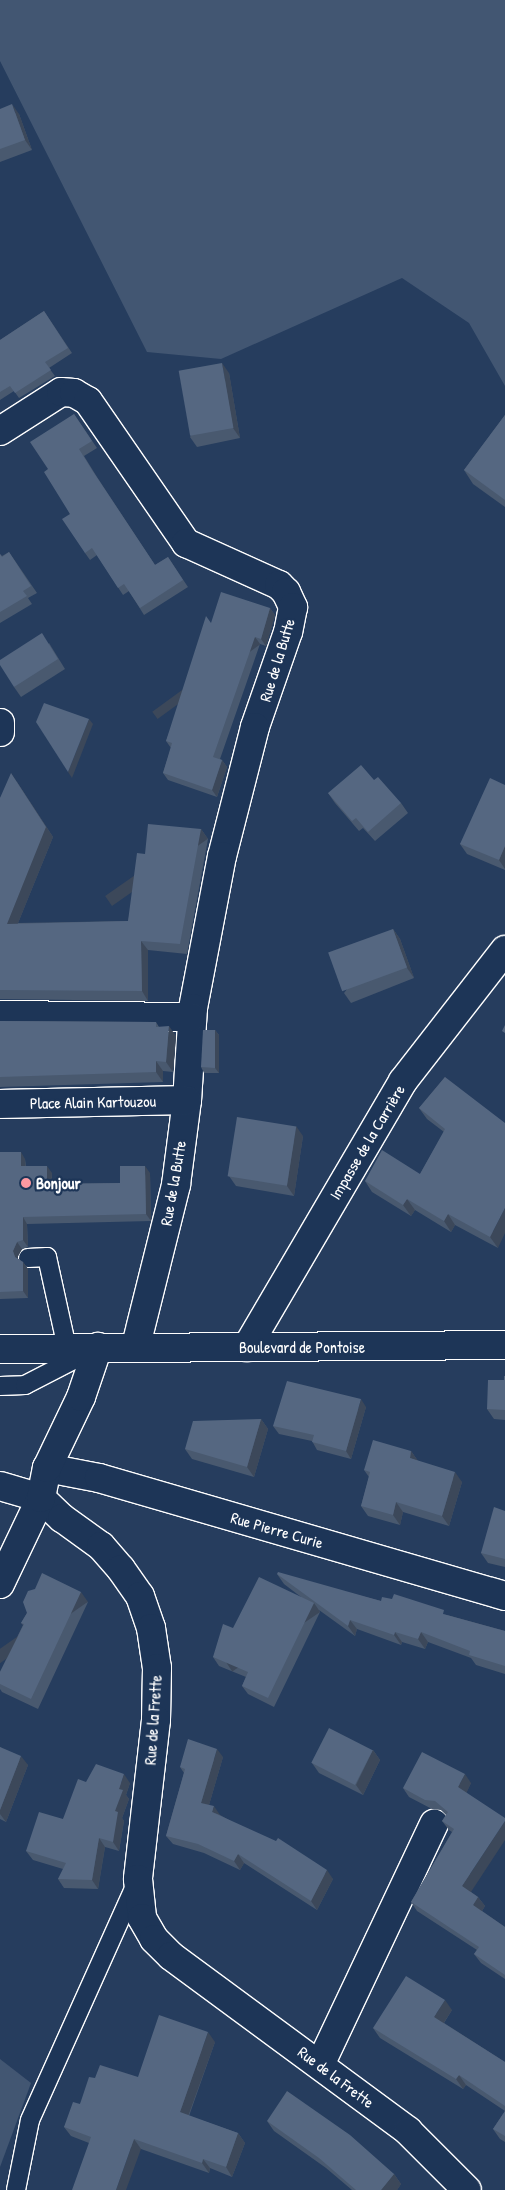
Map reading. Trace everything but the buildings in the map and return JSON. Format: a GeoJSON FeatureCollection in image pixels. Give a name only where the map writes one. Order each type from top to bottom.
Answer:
{"type":"FeatureCollection","features":[{"type":"Feature","properties":{"kind":"street","name":"Rue de la Butte"},"geometry":{"type":"LineString","coordinates":[[0,431],[61,392],[74,393],[88,401],[186,544],[278,585],[286,592],[293,607],[288,632],[255,727],[222,856],[192,1017],[187,1100],[176,1185],[136,1346]]}},
{"type":"Feature","properties":{"kind":"street"},"geometry":{"type":"LineString","coordinates":[[0,723],[0,732]]}},
{"type":"Feature","properties":{"kind":"street","name":"Impasse de la Carrière"},"geometry":{"type":"LineString","coordinates":[[247,1347],[403,1081],[505,950]]}},
{"type":"Feature","properties":{"kind":"street"},"geometry":{"type":"LineString","coordinates":[[0,1015],[192,1017]]}},
{"type":"Feature","properties":{"kind":"street","name":"Place Alain Kartouzou"},"geometry":{"type":"LineString","coordinates":[[0,1104],[187,1100]]}},
{"type":"Feature","properties":{"kind":"street","name":"Boulevard de Pontoise"},"geometry":{"type":"LineString","coordinates":[[0,1349],[136,1346],[505,1345]]}},
{"type":"Feature","properties":{"kind":"street"},"geometry":{"type":"LineString","coordinates":[[0,1584],[41,1498],[47,1468],[82,1397],[98,1347]]}},
{"type":"Feature","properties":{"kind":"street","name":"Rue Pierre Curie"},"geometry":{"type":"LineString","coordinates":[[47,1468],[99,1478],[505,1596]]}},
{"type":"Feature","properties":{"kind":"street","name":"Rue de la Frette"},"geometry":{"type":"LineString","coordinates":[[0,1486],[41,1498],[62,1518],[101,1546],[122,1569],[140,1596],[151,1628],[157,1668],[156,1720],[138,1879],[142,1918],[154,1939],[171,1956],[320,2064],[408,2131],[463,2189]]}},
{"type":"Feature","properties":{"kind":"street"},"geometry":{"type":"LineString","coordinates":[[320,2064],[434,1824]]}},
{"type":"Feature","properties":{"kind":"lane"},"geometry":{"type":"LineString","coordinates":[[28,1258],[47,1257],[67,1348]]}},
{"type":"Feature","properties":{"kind":"lane","name":"Boulevard de Pontoise"},"geometry":{"type":"LineString","coordinates":[[0,1386],[25,1386],[98,1347]]}},
{"type":"Feature","properties":{"kind":"lane","name":"Rue de la Frette"},"geometry":{"type":"LineString","coordinates":[[16,2190],[30,2120],[138,1879]]}},
{"type":"Feature","properties":{"kind":"shaded area"},"geometry":{"type":"Polygon","coordinates":[[[0,0],[505,0],[505,386],[469,323],[402,278],[221,359],[147,352],[0,61],[0,0]]]}},
{"type":"Feature","properties":{"kind":"shaded area"},"geometry":{"type":"Polygon","coordinates":[[[0,2059],[31,2083],[0,2167],[0,2059]]]}},
{"type":"Feature","properties":{"kind":"place","name":"Bonjour"},"geometry":{"type":"Point","coordinates":[26,1183]}}]}
